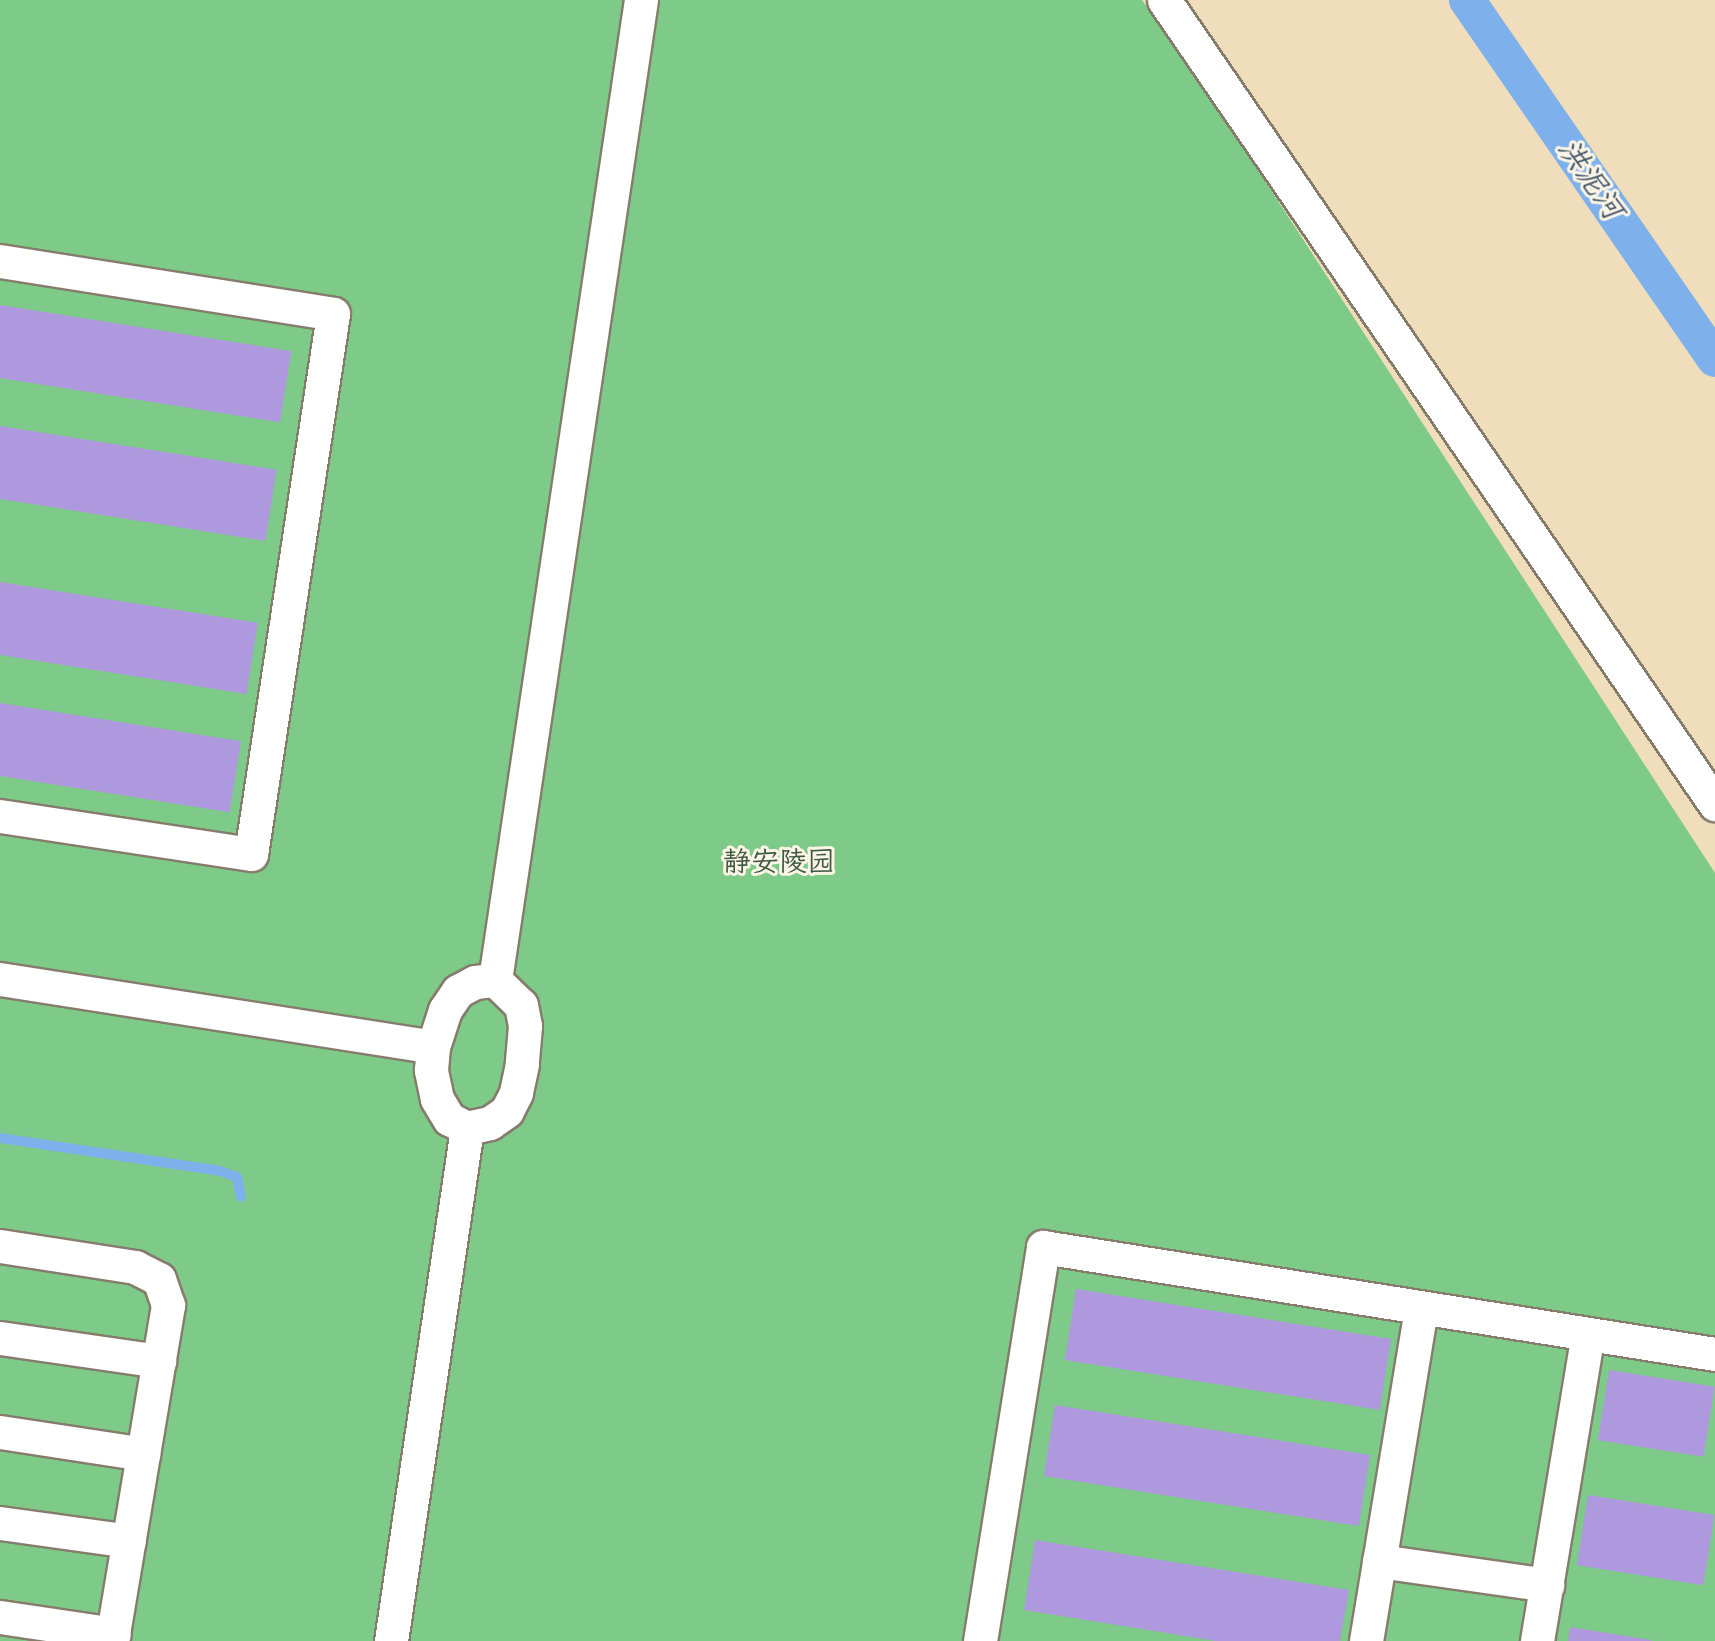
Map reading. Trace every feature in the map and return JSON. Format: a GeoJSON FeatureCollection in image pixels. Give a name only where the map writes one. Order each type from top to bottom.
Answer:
{"type":"FeatureCollection","features":[{"type":"Feature","properties":{"kind":"street"},"geometry":{"type":"LineString","coordinates":[[495,980],[641,0]]}},
{"type":"Feature","properties":{"kind":"street"},"geometry":{"type":"LineString","coordinates":[[1164,0],[1715,804]]}},
{"type":"Feature","properties":{"kind":"street"},"geometry":{"type":"LineString","coordinates":[[0,261],[333,314],[251,854],[0,816]]}},
{"type":"Feature","properties":{"kind":"street"},"geometry":{"type":"LineString","coordinates":[[0,979],[434,1047]]}},
{"type":"Feature","properties":{"kind":"street"},"geometry":{"type":"LineString","coordinates":[[495,980],[521,1005],[525,1026],[522,1064],[516,1094],[507,1111],[490,1123],[467,1128],[449,1119],[437,1099],[431,1070],[434,1047],[445,1010],[458,991],[475,982],[495,980]]}},
{"type":"Feature","properties":{"kind":"street"},"geometry":{"type":"LineString","coordinates":[[391,1641],[467,1128]]}},
{"type":"Feature","properties":{"kind":"street"},"geometry":{"type":"LineString","coordinates":[[0,1246],[135,1267],[159,1279],[168,1305],[113,1638],[0,1617]]}},
{"type":"Feature","properties":{"kind":"street"},"geometry":{"type":"LineString","coordinates":[[980,1641],[1043,1247],[1715,1354]]}},
{"type":"Feature","properties":{"kind":"street"},"geometry":{"type":"LineString","coordinates":[[1366,1641],[1421,1308]]}},
{"type":"Feature","properties":{"kind":"street"},"geometry":{"type":"LineString","coordinates":[[1537,1641],[1587,1334]]}},
{"type":"Feature","properties":{"kind":"street"},"geometry":{"type":"LineString","coordinates":[[0,1338],[159,1361]]}},
{"type":"Feature","properties":{"kind":"street"},"geometry":{"type":"LineString","coordinates":[[0,1432],[143,1454]]}},
{"type":"Feature","properties":{"kind":"street"},"geometry":{"type":"LineString","coordinates":[[0,1522],[129,1541]]}},
{"type":"Feature","properties":{"kind":"street"},"geometry":{"type":"LineString","coordinates":[[1379,1561],[1546,1585]]}},
{"type":"Feature","properties":{"kind":"green space","name":"静安陵园"},"geometry":{"type":"Polygon","coordinates":[[[0,0],[1142,0],[1211,98],[1715,873],[1715,1641],[0,1641],[0,0]]]}},
{"type":"Feature","properties":{"kind":"building"},"geometry":{"type":"Polygon","coordinates":[[[0,305],[291,351],[280,422],[0,378],[0,305]]]}},
{"type":"Feature","properties":{"kind":"building"},"geometry":{"type":"Polygon","coordinates":[[[0,426],[277,470],[265,541],[0,499],[0,426]]]}},
{"type":"Feature","properties":{"kind":"building"},"geometry":{"type":"Polygon","coordinates":[[[0,582],[258,623],[247,694],[0,655],[0,582]]]}},
{"type":"Feature","properties":{"kind":"building"},"geometry":{"type":"Polygon","coordinates":[[[0,703],[241,741],[230,812],[0,776],[0,703]]]}},
{"type":"Feature","properties":{"kind":"building"},"geometry":{"type":"Polygon","coordinates":[[[1076,1289],[1391,1339],[1380,1410],[1065,1360],[1076,1289]]]}},
{"type":"Feature","properties":{"kind":"building"},"geometry":{"type":"Polygon","coordinates":[[[1609,1370],[1715,1387],[1704,1457],[1598,1440],[1609,1370]]]}},
{"type":"Feature","properties":{"kind":"building"},"geometry":{"type":"Polygon","coordinates":[[[1055,1405],[1370,1455],[1359,1526],[1044,1476],[1055,1405]]]}},
{"type":"Feature","properties":{"kind":"building"},"geometry":{"type":"Polygon","coordinates":[[[1588,1495],[1714,1515],[1703,1585],[1577,1565],[1588,1495]]]}},
{"type":"Feature","properties":{"kind":"building"},"geometry":{"type":"Polygon","coordinates":[[[1035,1540],[1349,1590],[1340,1641],[1216,1641],[1024,1610],[1035,1540]]]}},
{"type":"Feature","properties":{"kind":"building"},"geometry":{"type":"Polygon","coordinates":[[[1570,1627],[1651,1640],[1651,1641],[1568,1641],[1570,1627]]]}},
{"type":"Feature","properties":{"kind":"waterway","name":"洪泥河"},"geometry":{"type":"LineString","coordinates":[[1467,0],[1715,359]]}},
{"type":"Feature","properties":{"kind":"waterway"},"geometry":{"type":"LineString","coordinates":[[0,1138],[220,1171],[237,1177],[241,1197]]}}]}
